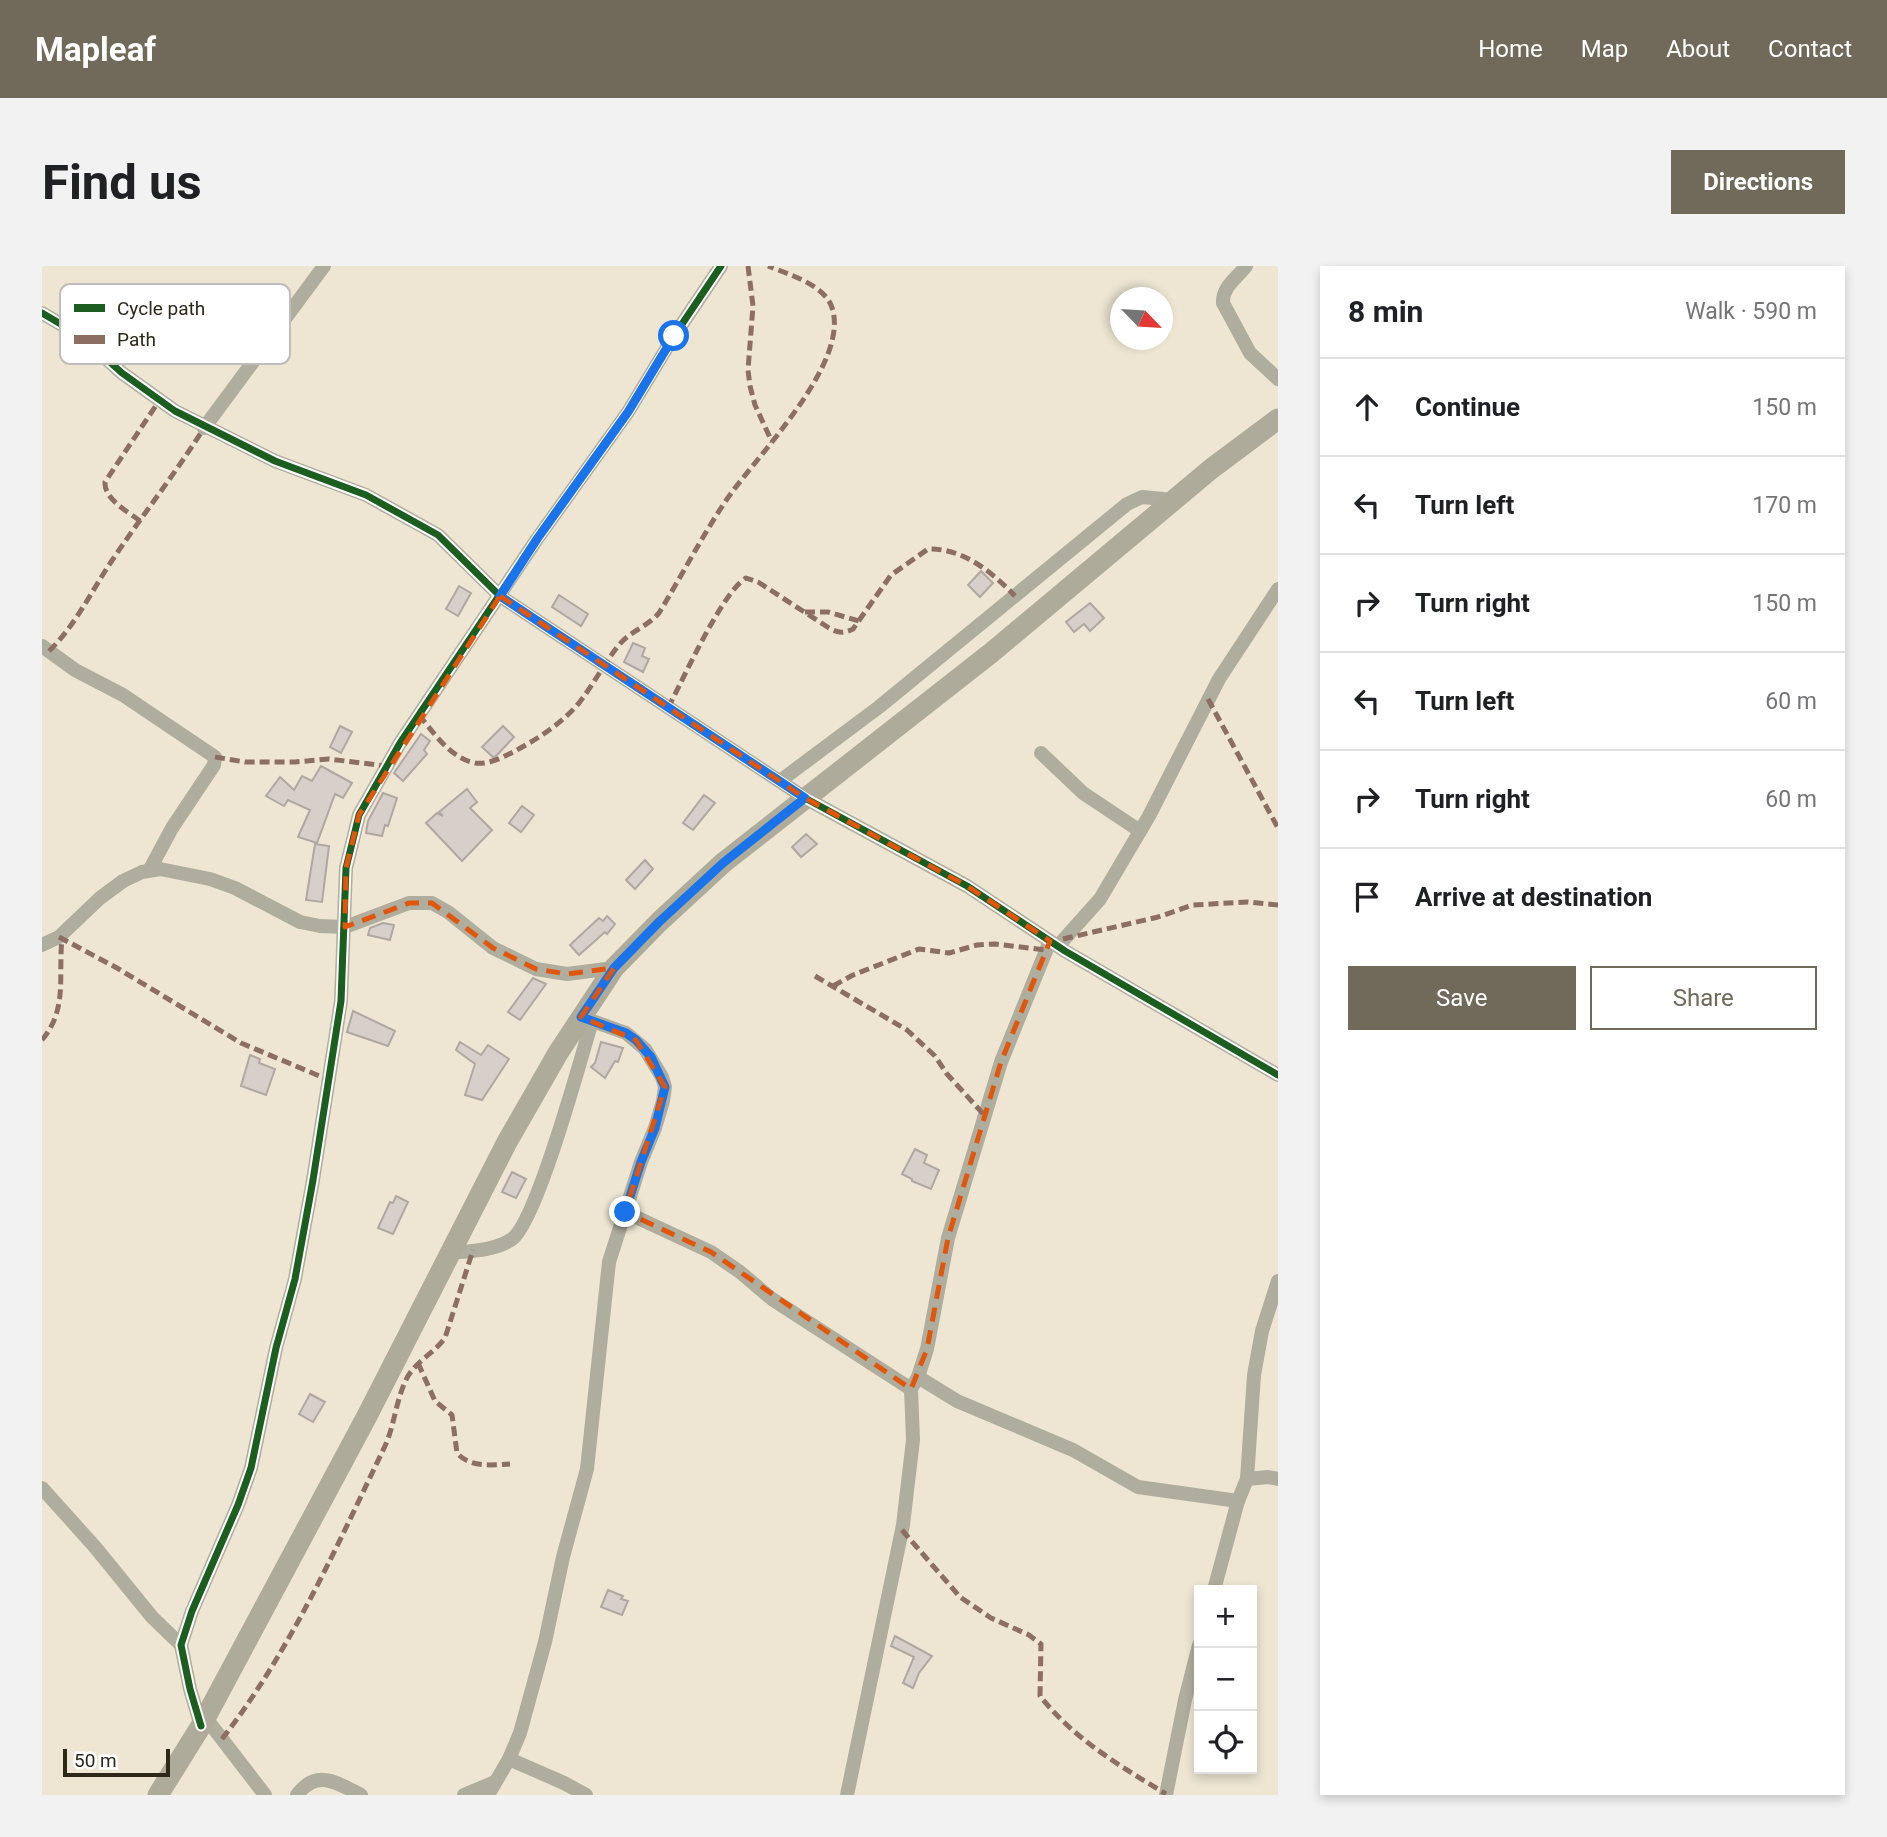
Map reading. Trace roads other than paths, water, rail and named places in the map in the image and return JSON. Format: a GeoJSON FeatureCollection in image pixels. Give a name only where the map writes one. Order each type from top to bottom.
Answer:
{"type":"FeatureCollection","features":[{"type":"Feature","properties":{"kind":"main road"},"geometry":{"type":"LineString","coordinates":[[158,1795],[203,1721],[367,1416],[507,1142],[586,1019],[614,968],[723,863],[981,662],[1210,469],[1278,419]]}},
{"type":"Feature","properties":{"kind":"street"},"geometry":{"type":"LineString","coordinates":[[290,312],[324,266]]}},
{"type":"Feature","properties":{"kind":"street"},"geometry":{"type":"LineString","coordinates":[[265,1795],[203,1721],[190,1689],[181,1645],[192,1611],[238,1505],[259,1435],[276,1348],[295,1279],[341,1000],[346,868],[359,815],[400,743],[537,539],[628,412],[721,266]]}},
{"type":"Feature","properties":{"kind":"street"},"geometry":{"type":"LineString","coordinates":[[1246,266],[1226,288],[1223,303],[1250,353],[1278,379]]}},
{"type":"Feature","properties":{"kind":"street"},"geometry":{"type":"LineString","coordinates":[[42,313],[60,324]]}},
{"type":"Feature","properties":{"kind":"street"},"geometry":{"type":"LineString","coordinates":[[113,364],[142,389],[204,428],[275,461],[342,484],[438,535],[500,596],[805,798],[967,886],[1170,1014],[1278,1075]]}},
{"type":"Feature","properties":{"kind":"street"},"geometry":{"type":"LineString","coordinates":[[204,428],[251,364]]}},
{"type":"Feature","properties":{"kind":"street"},"geometry":{"type":"LineString","coordinates":[[780,781],[879,707],[1127,504],[1142,497],[1174,500]]}},
{"type":"Feature","properties":{"kind":"street"},"geometry":{"type":"LineString","coordinates":[[847,1795],[903,1525],[913,1440],[914,1383],[927,1349],[948,1238],[1001,1062],[1054,943],[1100,899],[1140,831],[1219,679],[1278,589]]}},
{"type":"Feature","properties":{"kind":"street"},"geometry":{"type":"LineString","coordinates":[[44,653],[123,695],[215,757],[214,765],[178,818],[150,869]]}},
{"type":"Feature","properties":{"kind":"street"},"geometry":{"type":"LineString","coordinates":[[1041,753],[1083,793],[1140,831]]}},
{"type":"Feature","properties":{"kind":"street"},"geometry":{"type":"LineString","coordinates":[[42,944],[59,937],[100,898],[123,881],[150,869],[211,879],[235,888],[300,922],[320,926],[345,927],[409,904],[432,903],[457,918],[493,948],[536,969],[551,974],[566,974],[614,968]]}},
{"type":"Feature","properties":{"kind":"street"},"geometry":{"type":"LineString","coordinates":[[449,1253],[491,1248],[513,1239],[523,1225],[541,1183],[586,1019],[626,1033],[636,1040],[651,1057],[665,1087],[655,1128],[641,1162],[609,1262],[587,1469],[520,1733],[492,1788],[464,1795]]}},
{"type":"Feature","properties":{"kind":"street"},"geometry":{"type":"LineString","coordinates":[[625,1212],[711,1252],[772,1299],[914,1383],[1073,1450],[1138,1487],[1238,1501]]}},
{"type":"Feature","properties":{"kind":"street"},"geometry":{"type":"LineString","coordinates":[[1215,1585],[1238,1501],[1247,1479],[1254,1375],[1262,1331],[1278,1281]]}},
{"type":"Feature","properties":{"kind":"street"},"geometry":{"type":"LineString","coordinates":[[1247,1479],[1278,1479]]}},
{"type":"Feature","properties":{"kind":"street"},"geometry":{"type":"LineString","coordinates":[[42,1488],[152,1617],[181,1645]]}},
{"type":"Feature","properties":{"kind":"street"},"geometry":{"type":"LineString","coordinates":[[1166,1795],[1198,1648]]}},
{"type":"Feature","properties":{"kind":"street"},"geometry":{"type":"LineString","coordinates":[[509,1759],[586,1795]]}},
{"type":"Feature","properties":{"kind":"street"},"geometry":{"type":"LineString","coordinates":[[297,1795],[315,1780],[328,1778],[361,1795]]}}]}
